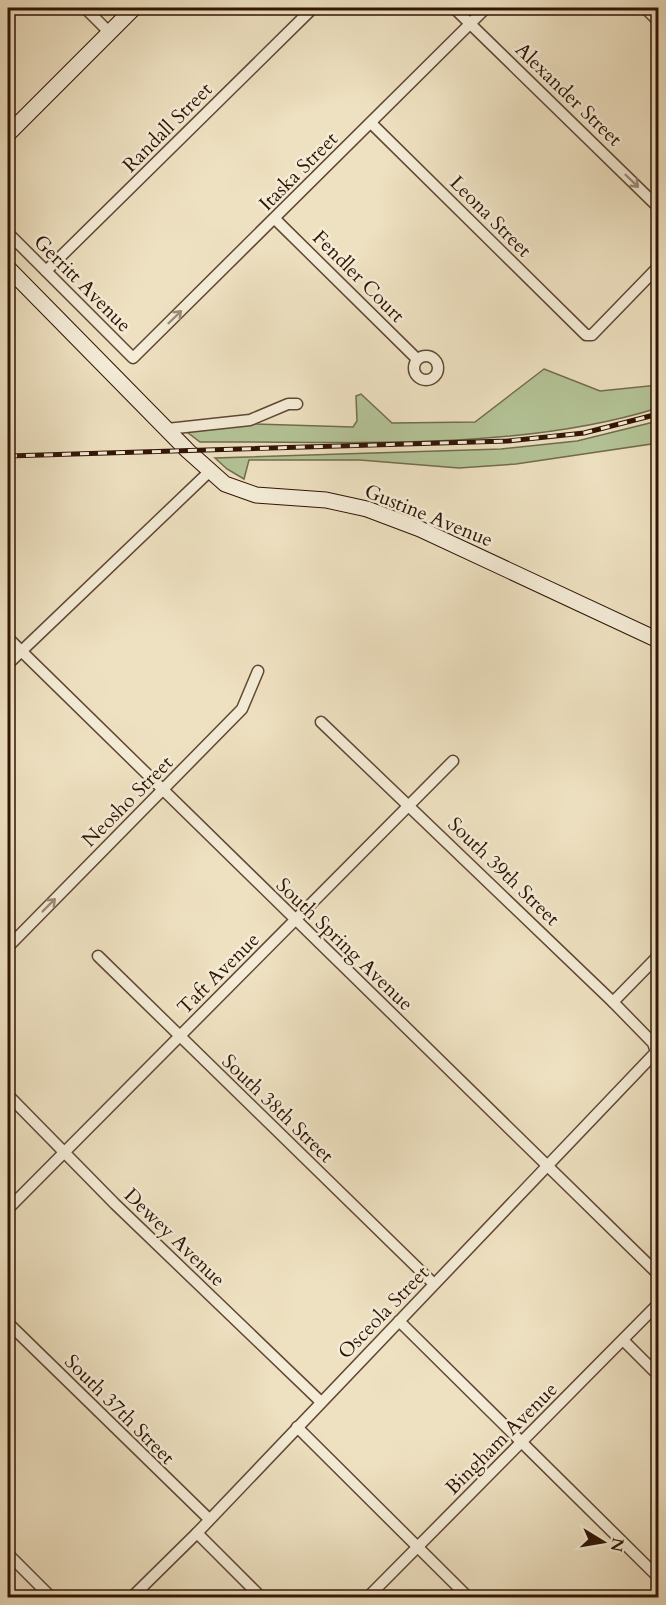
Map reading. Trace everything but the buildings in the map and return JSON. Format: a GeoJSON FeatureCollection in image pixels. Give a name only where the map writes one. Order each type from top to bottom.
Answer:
{"type":"FeatureCollection","features":[{"type":"Feature","properties":{"kind":"street"},"geometry":{"type":"LineString","coordinates":[[85,8],[109,32]]}},
{"type":"Feature","properties":{"kind":"street"},"geometry":{"type":"LineString","coordinates":[[8,132],[134,8]]}},
{"type":"Feature","properties":{"kind":"street","name":"Randall Street"},"geometry":{"type":"LineString","coordinates":[[46,271],[313,8]]}},
{"type":"Feature","properties":{"kind":"street","name":"Alexander Street"},"geometry":{"type":"LineString","coordinates":[[454,8],[658,207]]}},
{"type":"Feature","properties":{"kind":"street","name":"Itaska Street"},"geometry":{"type":"LineString","coordinates":[[133,358],[486,8]]}},
{"type":"Feature","properties":{"kind":"street"},"geometry":{"type":"LineString","coordinates":[[645,8],[658,21]]}},
{"type":"Feature","properties":{"kind":"street","name":"Leona Street"},"geometry":{"type":"LineString","coordinates":[[371,123],[586,335],[591,334],[658,267]]}},
{"type":"Feature","properties":{"kind":"street","name":"Fendler Court"},"geometry":{"type":"LineString","coordinates":[[275,219],[417,359]]}},
{"type":"Feature","properties":{"kind":"street","name":"Gerritt Avenue"},"geometry":{"type":"LineString","coordinates":[[8,233],[133,358]]}},
{"type":"Feature","properties":{"kind":"street","name":"Gustine Avenue"},"geometry":{"type":"LineString","coordinates":[[8,268],[167,429],[225,484],[245,493],[326,500],[367,509],[420,529],[658,640]]}},
{"type":"Feature","properties":{"kind":"street"},"geometry":{"type":"LineString","coordinates":[[167,429],[250,420],[288,404],[297,404]]}},
{"type":"Feature","properties":{"kind":"street"},"geometry":{"type":"LineString","coordinates":[[8,664],[210,471]]}},
{"type":"Feature","properties":{"kind":"street","name":"South Spring Avenue"},"geometry":{"type":"LineString","coordinates":[[8,638],[546,1167],[658,1274]]}},
{"type":"Feature","properties":{"kind":"street","name":"Neosho Street"},"geometry":{"type":"LineString","coordinates":[[8,947],[242,709],[258,671]]}},
{"type":"Feature","properties":{"kind":"street","name":"South 39th Street"},"geometry":{"type":"LineString","coordinates":[[321,722],[409,807],[418,812],[613,1002],[656,1049]]}},
{"type":"Feature","properties":{"kind":"street","name":"Taft Avenue"},"geometry":{"type":"LineString","coordinates":[[8,1209],[453,761]]}},
{"type":"Feature","properties":{"kind":"street","name":"South 38th Street"},"geometry":{"type":"LineString","coordinates":[[98,956],[434,1284]]}},
{"type":"Feature","properties":{"kind":"street"},"geometry":{"type":"LineString","coordinates":[[613,1002],[658,956]]}},
{"type":"Feature","properties":{"kind":"street","name":"Osceola Street"},"geometry":{"type":"LineString","coordinates":[[131,1598],[209,1520],[652,1058],[656,1049]]}},
{"type":"Feature","properties":{"kind":"street","name":"Dewey Avenue"},"geometry":{"type":"LineString","coordinates":[[8,1095],[157,1245],[321,1402]]}},
{"type":"Feature","properties":{"kind":"street","name":"Bingham Avenue"},"geometry":{"type":"LineString","coordinates":[[367,1598],[417,1545],[624,1341],[658,1304]]}},
{"type":"Feature","properties":{"kind":"street"},"geometry":{"type":"LineString","coordinates":[[399,1321],[658,1577]]}},
{"type":"Feature","properties":{"kind":"street","name":"South 37th Street"},"geometry":{"type":"LineString","coordinates":[[8,1323],[209,1520]]}},
{"type":"Feature","properties":{"kind":"street"},"geometry":{"type":"LineString","coordinates":[[624,1341],[658,1375]]}},
{"type":"Feature","properties":{"kind":"street"},"geometry":{"type":"LineString","coordinates":[[297,1427],[469,1598]]}},
{"type":"Feature","properties":{"kind":"street"},"geometry":{"type":"LineString","coordinates":[[196,1533],[262,1598]]}},
{"type":"Feature","properties":{"kind":"street"},"geometry":{"type":"LineString","coordinates":[[8,1554],[52,1598]]}},
{"type":"Feature","properties":{"kind":"green space"},"geometry":{"type":"Polygon","coordinates":[[[544,369],[600,391],[658,385],[658,408],[604,422],[548,432],[432,441],[200,442],[187,432],[255,424],[353,427],[357,421],[356,396],[361,394],[392,423],[475,422],[544,369]]]}},
{"type":"Feature","properties":{"kind":"green space"},"geometry":{"type":"Polygon","coordinates":[[[658,421],[658,443],[516,464],[459,468],[360,460],[249,460],[244,479],[227,469],[215,458],[501,449],[577,441],[658,421]]]}},
{"type":"Feature","properties":{"kind":"railway"},"geometry":{"type":"LineString","coordinates":[[8,456],[507,441],[584,433],[658,414]]}}]}
